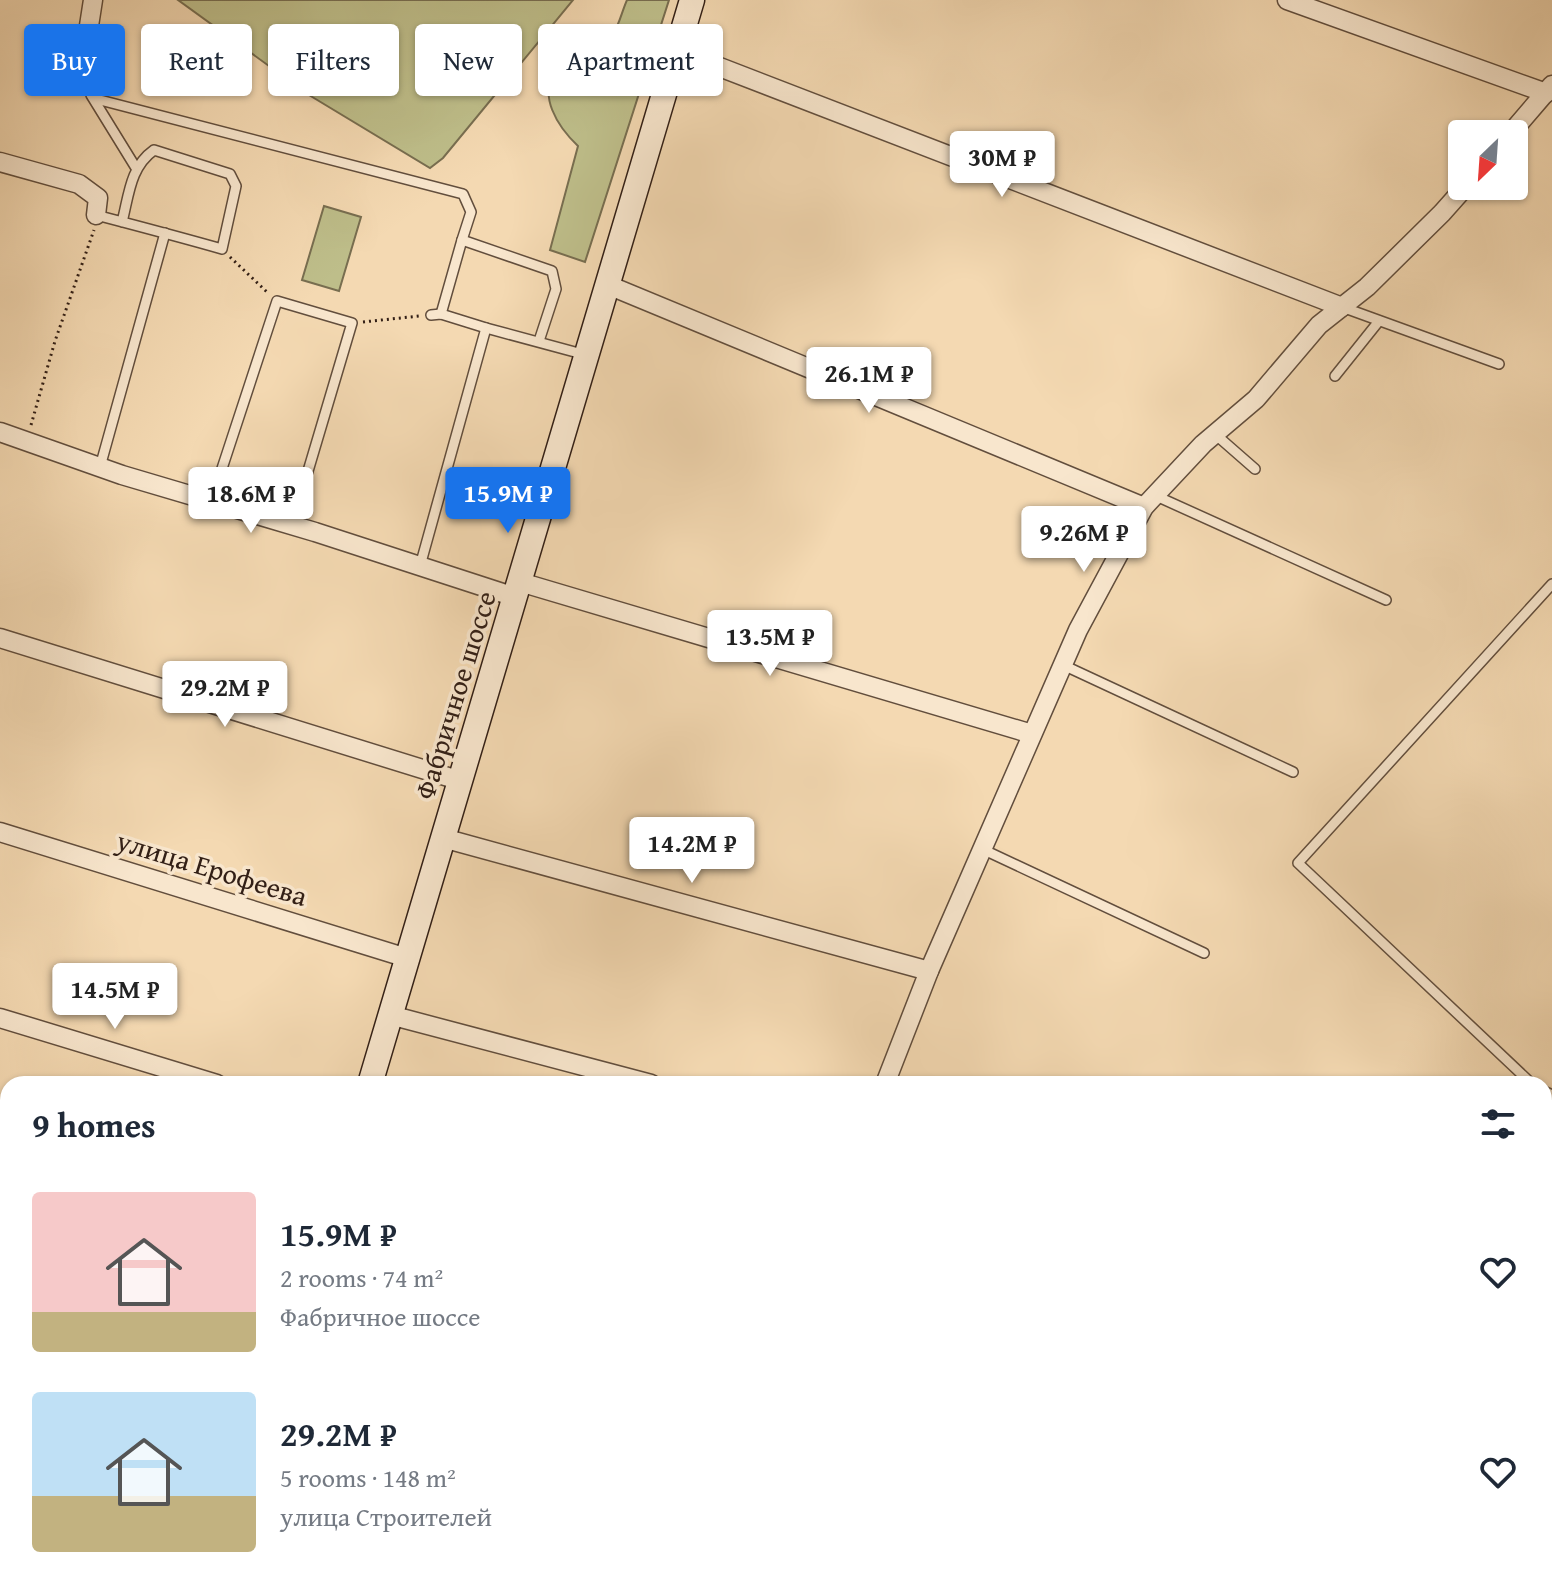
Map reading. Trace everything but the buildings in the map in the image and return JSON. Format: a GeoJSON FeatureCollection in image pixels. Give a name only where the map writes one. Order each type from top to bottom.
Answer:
{"type":"FeatureCollection","features":[{"type":"Feature","properties":{"kind":"main road","name":"Фабричное шоссе"},"geometry":{"type":"LineString","coordinates":[[685,24],[692,0]]}},
{"type":"Feature","properties":{"kind":"main road","name":"Фабричное шоссе"},"geometry":{"type":"LineString","coordinates":[[372,1076],[665,96]]}},
{"type":"Feature","properties":{"kind":"street"},"geometry":{"type":"LineString","coordinates":[[89,24],[93,0]]}},
{"type":"Feature","properties":{"kind":"street"},"geometry":{"type":"LineString","coordinates":[[1287,0],[1549,89],[1522,120]]}},
{"type":"Feature","properties":{"kind":"street"},"geometry":{"type":"LineString","coordinates":[[723,68],[1342,307]]}},
{"type":"Feature","properties":{"kind":"street"},"geometry":{"type":"LineString","coordinates":[[0,162],[79,184],[98,198],[96,215]]}},
{"type":"Feature","properties":{"kind":"street"},"geometry":{"type":"LineString","coordinates":[[888,1076],[929,971],[1078,630],[1149,501],[1215,434],[1256,399],[1306,339],[1367,287],[1454,200]]}},
{"type":"Feature","properties":{"kind":"street"},"geometry":{"type":"LineString","coordinates":[[608,285],[1149,501]]}},
{"type":"Feature","properties":{"kind":"street"},"geometry":{"type":"LineString","coordinates":[[0,432],[100,467],[420,566],[518,590],[1032,734]]}},
{"type":"Feature","properties":{"kind":"street"},"geometry":{"type":"LineString","coordinates":[[0,638],[461,781]]}},
{"type":"Feature","properties":{"kind":"street","name":"улица Ерофеева"},"geometry":{"type":"LineString","coordinates":[[0,832],[407,958]]}},
{"type":"Feature","properties":{"kind":"street"},"geometry":{"type":"LineString","coordinates":[[443,838],[929,971]]}},
{"type":"Feature","properties":{"kind":"street"},"geometry":{"type":"LineString","coordinates":[[390,1015],[621,1076]]}},
{"type":"Feature","properties":{"kind":"street"},"geometry":{"type":"LineString","coordinates":[[0,1018],[191,1076]]}},
{"type":"Feature","properties":{"kind":"lane"},"geometry":{"type":"LineString","coordinates":[[91,96],[136,168]]}},
{"type":"Feature","properties":{"kind":"lane"},"geometry":{"type":"LineString","coordinates":[[96,96],[100,100],[463,194],[471,212],[436,315],[586,355]]}},
{"type":"Feature","properties":{"kind":"lane"},"geometry":{"type":"LineString","coordinates":[[96,215],[222,249],[236,186],[230,174],[154,150],[141,159],[136,168],[122,222]]}},
{"type":"Feature","properties":{"kind":"lane"},"geometry":{"type":"LineString","coordinates":[[100,467],[165,233]]}},
{"type":"Feature","properties":{"kind":"lane"},"geometry":{"type":"LineString","coordinates":[[462,240],[552,271],[556,289],[539,341]]}},
{"type":"Feature","properties":{"kind":"lane"},"geometry":{"type":"LineString","coordinates":[[211,502],[277,301],[352,323],[292,525]]}},
{"type":"Feature","properties":{"kind":"lane"},"geometry":{"type":"LineString","coordinates":[[1342,307],[1499,364]]}},
{"type":"Feature","properties":{"kind":"lane"},"geometry":{"type":"LineString","coordinates":[[1335,376],[1379,321]]}},
{"type":"Feature","properties":{"kind":"lane"},"geometry":{"type":"LineString","coordinates":[[420,566],[486,328]]}},
{"type":"Feature","properties":{"kind":"lane"},"geometry":{"type":"LineString","coordinates":[[1215,434],[1255,469]]}},
{"type":"Feature","properties":{"kind":"lane"},"geometry":{"type":"LineString","coordinates":[[1149,501],[1386,600]]}},
{"type":"Feature","properties":{"kind":"lane"},"geometry":{"type":"LineString","coordinates":[[1524,1076],[1298,863],[1552,584]]}},
{"type":"Feature","properties":{"kind":"lane"},"geometry":{"type":"LineString","coordinates":[[1063,665],[1293,772]]}},
{"type":"Feature","properties":{"kind":"lane"},"geometry":{"type":"LineString","coordinates":[[982,849],[1204,953]]}},
{"type":"Feature","properties":{"kind":"path"},"geometry":{"type":"LineString","coordinates":[[28,441],[36,402],[96,215]]}},
{"type":"Feature","properties":{"kind":"path"},"geometry":{"type":"LineString","coordinates":[[222,249],[277,301]]}},
{"type":"Feature","properties":{"kind":"path"},"geometry":{"type":"LineString","coordinates":[[352,323],[436,315]]}},
{"type":"Feature","properties":{"kind":"green space"},"geometry":{"type":"Polygon","coordinates":[[[178,0],[573,0],[553,24],[538,24],[538,43],[522,62],[522,24],[415,24],[415,96],[494,96],[443,158],[430,168],[311,96],[399,96],[399,24],[268,24],[268,65],[252,54],[252,24],[211,24],[178,0]]]}},
{"type":"Feature","properties":{"kind":"green space"},"geometry":{"type":"Polygon","coordinates":[[[627,0],[669,0],[661,24],[618,24],[627,0]]]}},
{"type":"Feature","properties":{"kind":"green space"},"geometry":{"type":"Polygon","coordinates":[[[549,96],[638,96],[585,262],[550,250],[578,146],[557,120],[549,96]]]}},
{"type":"Feature","properties":{"kind":"green space"},"geometry":{"type":"Polygon","coordinates":[[[324,206],[361,217],[339,291],[302,280],[324,206]]]}}]}
